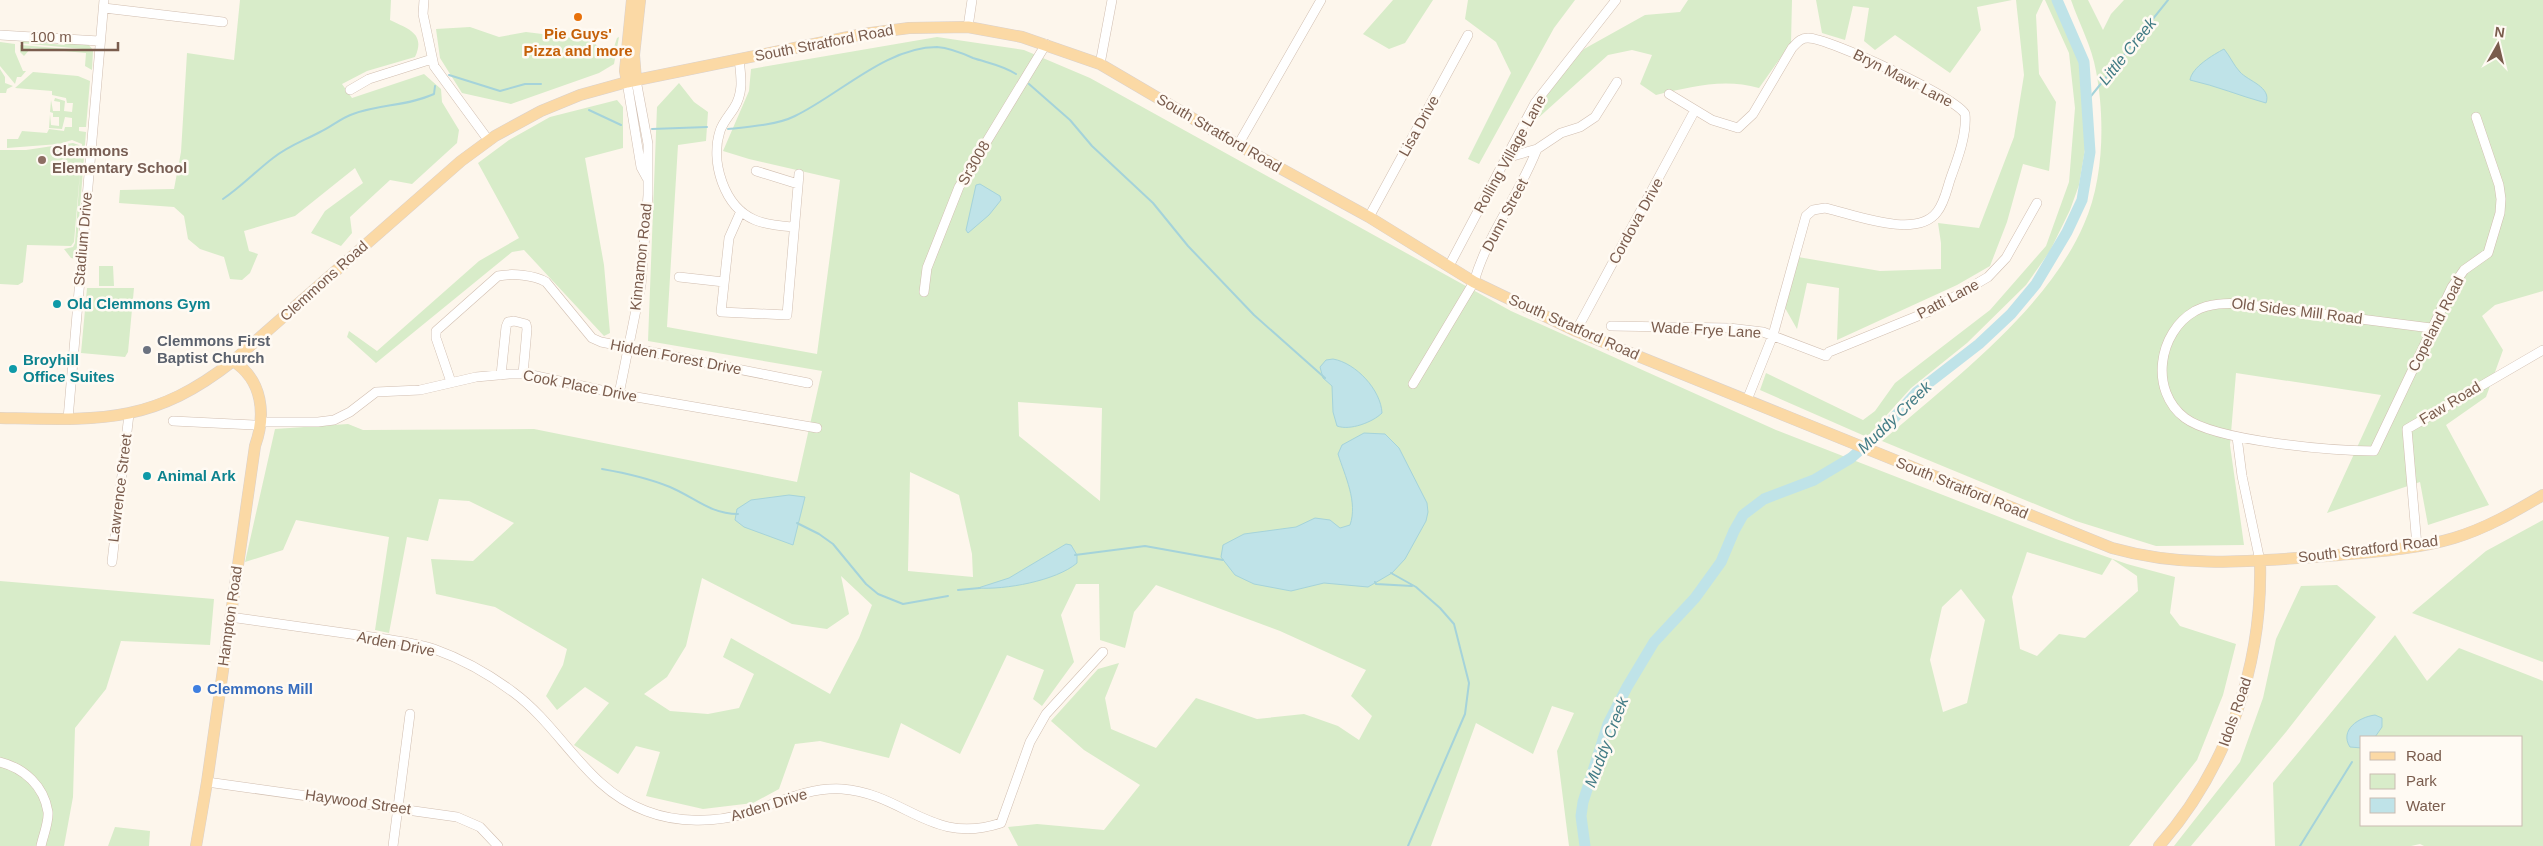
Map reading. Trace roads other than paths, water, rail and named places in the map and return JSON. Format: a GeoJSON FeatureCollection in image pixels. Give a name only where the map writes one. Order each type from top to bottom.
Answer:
{"type":"FeatureCollection","features":[{"type":"Feature","properties":{"kind":"main road","name":"Kinnamon Road"},"geometry":{"type":"LineString","coordinates":[[632,0],[625,71],[632,81]]}},
{"type":"Feature","properties":{"kind":"main road","name":"Kinnamon Road"},"geometry":{"type":"LineString","coordinates":[[632,81],[640,0]]}},
{"type":"Feature","properties":{"kind":"main road","name":"South Stratford Road"},"geometry":{"type":"LineString","coordinates":[[632,81],[863,34],[909,28],[968,27],[1046,44],[1100,64],[1238,145],[1369,217],[1474,282],[1576,330],[2062,529],[2136,555],[2195,563],[2260,561],[2417,546],[2477,530],[2503,518],[2543,495]]}},
{"type":"Feature","properties":{"kind":"main road","name":"Clemmons Road"},"geometry":{"type":"LineString","coordinates":[[0,418],[68,419],[129,414],[179,396],[207,381],[233,361],[446,174],[489,140],[541,111],[580,95],[632,81]]}},
{"type":"Feature","properties":{"kind":"main road","name":"Hampton Road"},"geometry":{"type":"LineString","coordinates":[[196,846],[207,782],[260,405],[253,381],[246,369],[233,361]]}},
{"type":"Feature","properties":{"kind":"main road","name":"Idols Road"},"geometry":{"type":"LineString","coordinates":[[2159,846],[2190,807],[2203,786],[2230,731],[2246,681],[2256,637],[2261,596],[2260,561]]}},
{"type":"Feature","properties":{"kind":"street"},"geometry":{"type":"LineString","coordinates":[[424,0],[423,14],[432,59],[446,83],[489,140]]}},
{"type":"Feature","properties":{"kind":"street"},"geometry":{"type":"LineString","coordinates":[[968,27],[972,0]]}},
{"type":"Feature","properties":{"kind":"street"},"geometry":{"type":"LineString","coordinates":[[1100,64],[1112,0]]}},
{"type":"Feature","properties":{"kind":"street"},"geometry":{"type":"LineString","coordinates":[[1238,145],[1321,0]]}},
{"type":"Feature","properties":{"kind":"street","name":"Rolling Village Lane"},"geometry":{"type":"LineString","coordinates":[[1449,266],[1535,103],[1616,0]]}},
{"type":"Feature","properties":{"kind":"street"},"geometry":{"type":"LineString","coordinates":[[104,4],[224,22]]}},
{"type":"Feature","properties":{"kind":"street","name":"Stadium Drive"},"geometry":{"type":"LineString","coordinates":[[68,419],[99,41],[104,4]]}},
{"type":"Feature","properties":{"kind":"street"},"geometry":{"type":"LineString","coordinates":[[0,34],[99,41]]}},
{"type":"Feature","properties":{"kind":"street","name":"Lisa Drive"},"geometry":{"type":"LineString","coordinates":[[1369,217],[1468,35]]}},
{"type":"Feature","properties":{"kind":"street","name":"Bryn Mawr Lane"},"geometry":{"type":"LineString","coordinates":[[1669,94],[1695,110],[1732,128],[1742,126],[1757,108],[1792,48],[1801,40],[1809,38],[1835,45],[1904,77],[1954,103],[1964,114],[1962,143],[1947,190],[1937,212],[1928,220],[1917,225],[1900,225],[1825,208],[1808,213],[1796,249],[1773,335],[1747,400]]}},
{"type":"Feature","properties":{"kind":"street","name":"Sr3008"},"geometry":{"type":"LineString","coordinates":[[924,292],[927,268],[959,187],[1046,44]]}},
{"type":"Feature","properties":{"kind":"street"},"geometry":{"type":"LineString","coordinates":[[350,90],[369,79],[432,59]]}},
{"type":"Feature","properties":{"kind":"street"},"geometry":{"type":"LineString","coordinates":[[739,59],[741,90],[734,108],[720,130],[717,154],[723,184],[741,211],[762,222],[793,227]]}},
{"type":"Feature","properties":{"kind":"street","name":"Kinnamon Road"},"geometry":{"type":"LineString","coordinates":[[619,394],[641,285],[647,178],[641,168],[643,144],[632,81]]}},
{"type":"Feature","properties":{"kind":"street"},"geometry":{"type":"LineString","coordinates":[[1506,158],[1538,149],[1561,133],[1580,127],[1595,117],[1616,82]]}},
{"type":"Feature","properties":{"kind":"street","name":"Cordova Drive"},"geometry":{"type":"LineString","coordinates":[[1576,330],[1695,110]]}},
{"type":"Feature","properties":{"kind":"street","name":"Copeland Road"},"geometry":{"type":"LineString","coordinates":[[2374,451],[2431,328],[2458,277],[2491,248],[2500,213],[2499,185],[2476,117]]}},
{"type":"Feature","properties":{"kind":"street","name":"Dunn Street"},"geometry":{"type":"LineString","coordinates":[[1414,384],[1474,282],[1479,264],[1528,174],[1538,149]]}},
{"type":"Feature","properties":{"kind":"street"},"geometry":{"type":"LineString","coordinates":[[741,211],[729,238],[721,312],[787,315],[798,179],[756,171]]}},
{"type":"Feature","properties":{"kind":"street","name":"Patti Lane"},"geometry":{"type":"LineString","coordinates":[[1826,356],[1829,352],[1930,311],[1988,277],[2006,258],[2037,203]]}},
{"type":"Feature","properties":{"kind":"street","name":"Hidden Forest Drive"},"geometry":{"type":"LineString","coordinates":[[451,382],[436,338],[436,331],[498,276],[506,274],[539,278],[546,282],[592,338],[808,383]]}},
{"type":"Feature","properties":{"kind":"street"},"geometry":{"type":"LineString","coordinates":[[679,277],[724,282]]}},
{"type":"Feature","properties":{"kind":"street","name":"Old Sides Mill Road"},"geometry":{"type":"LineString","coordinates":[[2374,451],[2338,451],[2237,436],[2202,427],[2184,418],[2172,405],[2164,386],[2162,365],[2166,345],[2180,322],[2194,312],[2213,304],[2243,304],[2431,328]]}},
{"type":"Feature","properties":{"kind":"street"},"geometry":{"type":"LineString","coordinates":[[501,375],[506,327],[508,322],[514,320],[526,324],[527,329],[523,374]]}},
{"type":"Feature","properties":{"kind":"street","name":"Wade Frye Lane"},"geometry":{"type":"LineString","coordinates":[[1612,326],[1728,328],[1773,335],[1826,356]]}},
{"type":"Feature","properties":{"kind":"street","name":"Faw Road"},"geometry":{"type":"LineString","coordinates":[[2417,546],[2407,429],[2543,350]]}},
{"type":"Feature","properties":{"kind":"street","name":"Cook Place Drive"},"geometry":{"type":"LineString","coordinates":[[173,421],[258,424],[334,420],[350,412],[376,392],[420,390],[451,382],[523,374],[619,394],[817,428]]}},
{"type":"Feature","properties":{"kind":"street","name":"Lawrence Street"},"geometry":{"type":"LineString","coordinates":[[112,562],[129,414]]}},
{"type":"Feature","properties":{"kind":"street"},"geometry":{"type":"LineString","coordinates":[[2237,436],[2241,470],[2260,561]]}},
{"type":"Feature","properties":{"kind":"street","name":"Arden Drive"},"geometry":{"type":"LineString","coordinates":[[230,617],[412,644],[452,657],[513,692],[534,712],[594,778],[621,800],[648,812],[677,819],[718,820],[747,813],[808,792],[843,789],[874,798],[920,827]]}},
{"type":"Feature","properties":{"kind":"street"},"geometry":{"type":"LineString","coordinates":[[961,839],[979,835],[1001,822],[1030,742],[1046,714],[1103,652]]}},
{"type":"Feature","properties":{"kind":"street"},"geometry":{"type":"LineString","coordinates":[[393,846],[410,714]]}},
{"type":"Feature","properties":{"kind":"street"},"geometry":{"type":"LineString","coordinates":[[0,762],[17,766],[39,786],[48,812],[42,846]]}},
{"type":"Feature","properties":{"kind":"street","name":"Haywood Street"},"geometry":{"type":"LineString","coordinates":[[207,782],[398,808],[469,820],[480,827],[498,846]]}},
{"type":"Feature","properties":{"kind":"water"},"geometry":{"type":"Polygon","coordinates":[[[2224,49],[2240,72],[2263,89],[2267,97],[2266,103],[2190,80],[2199,66],[2224,49]]]}},
{"type":"Feature","properties":{"kind":"water"},"geometry":{"type":"Polygon","coordinates":[[[980,184],[1000,196],[1001,200],[989,215],[968,233],[966,230],[976,185],[980,184]]]}},
{"type":"Feature","properties":{"kind":"water"},"geometry":{"type":"Polygon","coordinates":[[[1333,359],[1350,366],[1366,379],[1372,387],[1381,404],[1382,413],[1373,420],[1355,426],[1337,426],[1333,412],[1332,386],[1323,378],[1320,367],[1326,360],[1333,359]]]}},
{"type":"Feature","properties":{"kind":"water"},"geometry":{"type":"Polygon","coordinates":[[[1364,433],[1385,434],[1399,448],[1427,503],[1426,521],[1405,559],[1392,573],[1368,587],[1324,583],[1291,591],[1254,584],[1235,575],[1221,557],[1223,545],[1244,534],[1296,527],[1315,518],[1330,520],[1340,528],[1350,525],[1352,498],[1338,454],[1342,445],[1364,433]]]}},
{"type":"Feature","properties":{"kind":"water"},"geometry":{"type":"Polygon","coordinates":[[[789,495],[805,497],[793,545],[744,527],[735,520],[737,509],[751,500],[789,495]]]}},
{"type":"Feature","properties":{"kind":"water"},"geometry":{"type":"Polygon","coordinates":[[[1066,544],[1071,545],[1077,555],[1077,563],[1056,575],[1015,586],[978,588],[1009,578],[1066,544]]]}},
{"type":"Feature","properties":{"kind":"water"},"geometry":{"type":"Polygon","coordinates":[[[2375,715],[2382,718],[2382,727],[2376,736],[2360,736],[2360,748],[2350,747],[2347,735],[2352,725],[2375,715]]]}},
{"type":"Feature","properties":{"kind":"waterway","name":"Muddy Creek"},"geometry":{"type":"LineString","coordinates":[[1585,846],[1581,816],[1583,802],[1608,724],[1627,687],[1654,642],[1695,598],[1721,562],[1743,515],[1764,499],[1814,480],[1851,458],[1886,427],[1917,392],[1979,344],[2011,314],[2036,284],[2067,232],[2082,200],[2090,152],[2084,62],[2057,0]]}},
{"type":"Feature","properties":{"kind":"waterway","name":"Little Creek"},"geometry":{"type":"LineString","coordinates":[[2087,101],[2168,0]]}},
{"type":"Feature","properties":{"kind":"waterway"},"geometry":{"type":"LineString","coordinates":[[728,129],[762,125],[788,119],[812,107],[881,63],[918,49],[937,47],[951,50],[1000,66],[1016,74]]}},
{"type":"Feature","properties":{"kind":"waterway"},"geometry":{"type":"LineString","coordinates":[[449,75],[500,91],[525,84],[541,84]]}},
{"type":"Feature","properties":{"kind":"waterway"},"geometry":{"type":"LineString","coordinates":[[1029,84],[1070,120],[1092,146],[1153,203],[1188,246],[1254,315],[1325,378]]}},
{"type":"Feature","properties":{"kind":"waterway"},"geometry":{"type":"LineString","coordinates":[[223,199],[279,154],[344,118],[373,108],[424,98],[434,94],[435,86]]}},
{"type":"Feature","properties":{"kind":"waterway"},"geometry":{"type":"LineString","coordinates":[[589,110],[621,125]]}},
{"type":"Feature","properties":{"kind":"waterway"},"geometry":{"type":"LineString","coordinates":[[652,129],[707,127]]}},
{"type":"Feature","properties":{"kind":"waterway"},"geometry":{"type":"LineString","coordinates":[[602,469],[653,481],[679,491],[711,508],[738,514]]}},
{"type":"Feature","properties":{"kind":"waterway"},"geometry":{"type":"LineString","coordinates":[[797,523],[819,534],[833,544],[866,584],[878,594],[903,604],[948,596]]}},
{"type":"Feature","properties":{"kind":"waterway"},"geometry":{"type":"LineString","coordinates":[[1075,555],[1145,546],[1223,560]]}},
{"type":"Feature","properties":{"kind":"waterway"},"geometry":{"type":"LineString","coordinates":[[1391,573],[1416,587],[1440,608],[1454,624],[1469,683],[1465,714],[1408,846]]}},
{"type":"Feature","properties":{"kind":"waterway"},"geometry":{"type":"LineString","coordinates":[[1375,582],[1376,584],[1412,586]]}},
{"type":"Feature","properties":{"kind":"waterway"},"geometry":{"type":"LineString","coordinates":[[958,590],[980,588]]}},
{"type":"Feature","properties":{"kind":"waterway"},"geometry":{"type":"LineString","coordinates":[[2300,846],[2352,762]]}},
{"type":"Feature","properties":{"kind":"place","name":"Pie Guys' Pizza and more"},"geometry":{"type":"Point","coordinates":[578,17]}},
{"type":"Feature","properties":{"kind":"place","name":"Clemmons Elementary School"},"geometry":{"type":"Point","coordinates":[42,160]}},
{"type":"Feature","properties":{"kind":"place","name":"Old Clemmons Gym"},"geometry":{"type":"Point","coordinates":[57,304]}},
{"type":"Feature","properties":{"kind":"place","name":"Clemmons First Baptist Church"},"geometry":{"type":"Point","coordinates":[147,350]}},
{"type":"Feature","properties":{"kind":"place","name":"Broyhill Office Suites"},"geometry":{"type":"Point","coordinates":[13,369]}},
{"type":"Feature","properties":{"kind":"place","name":"Animal Ark"},"geometry":{"type":"Point","coordinates":[147,476]}},
{"type":"Feature","properties":{"kind":"place","name":"Clemmons Mill"},"geometry":{"type":"Point","coordinates":[197,689]}}]}
